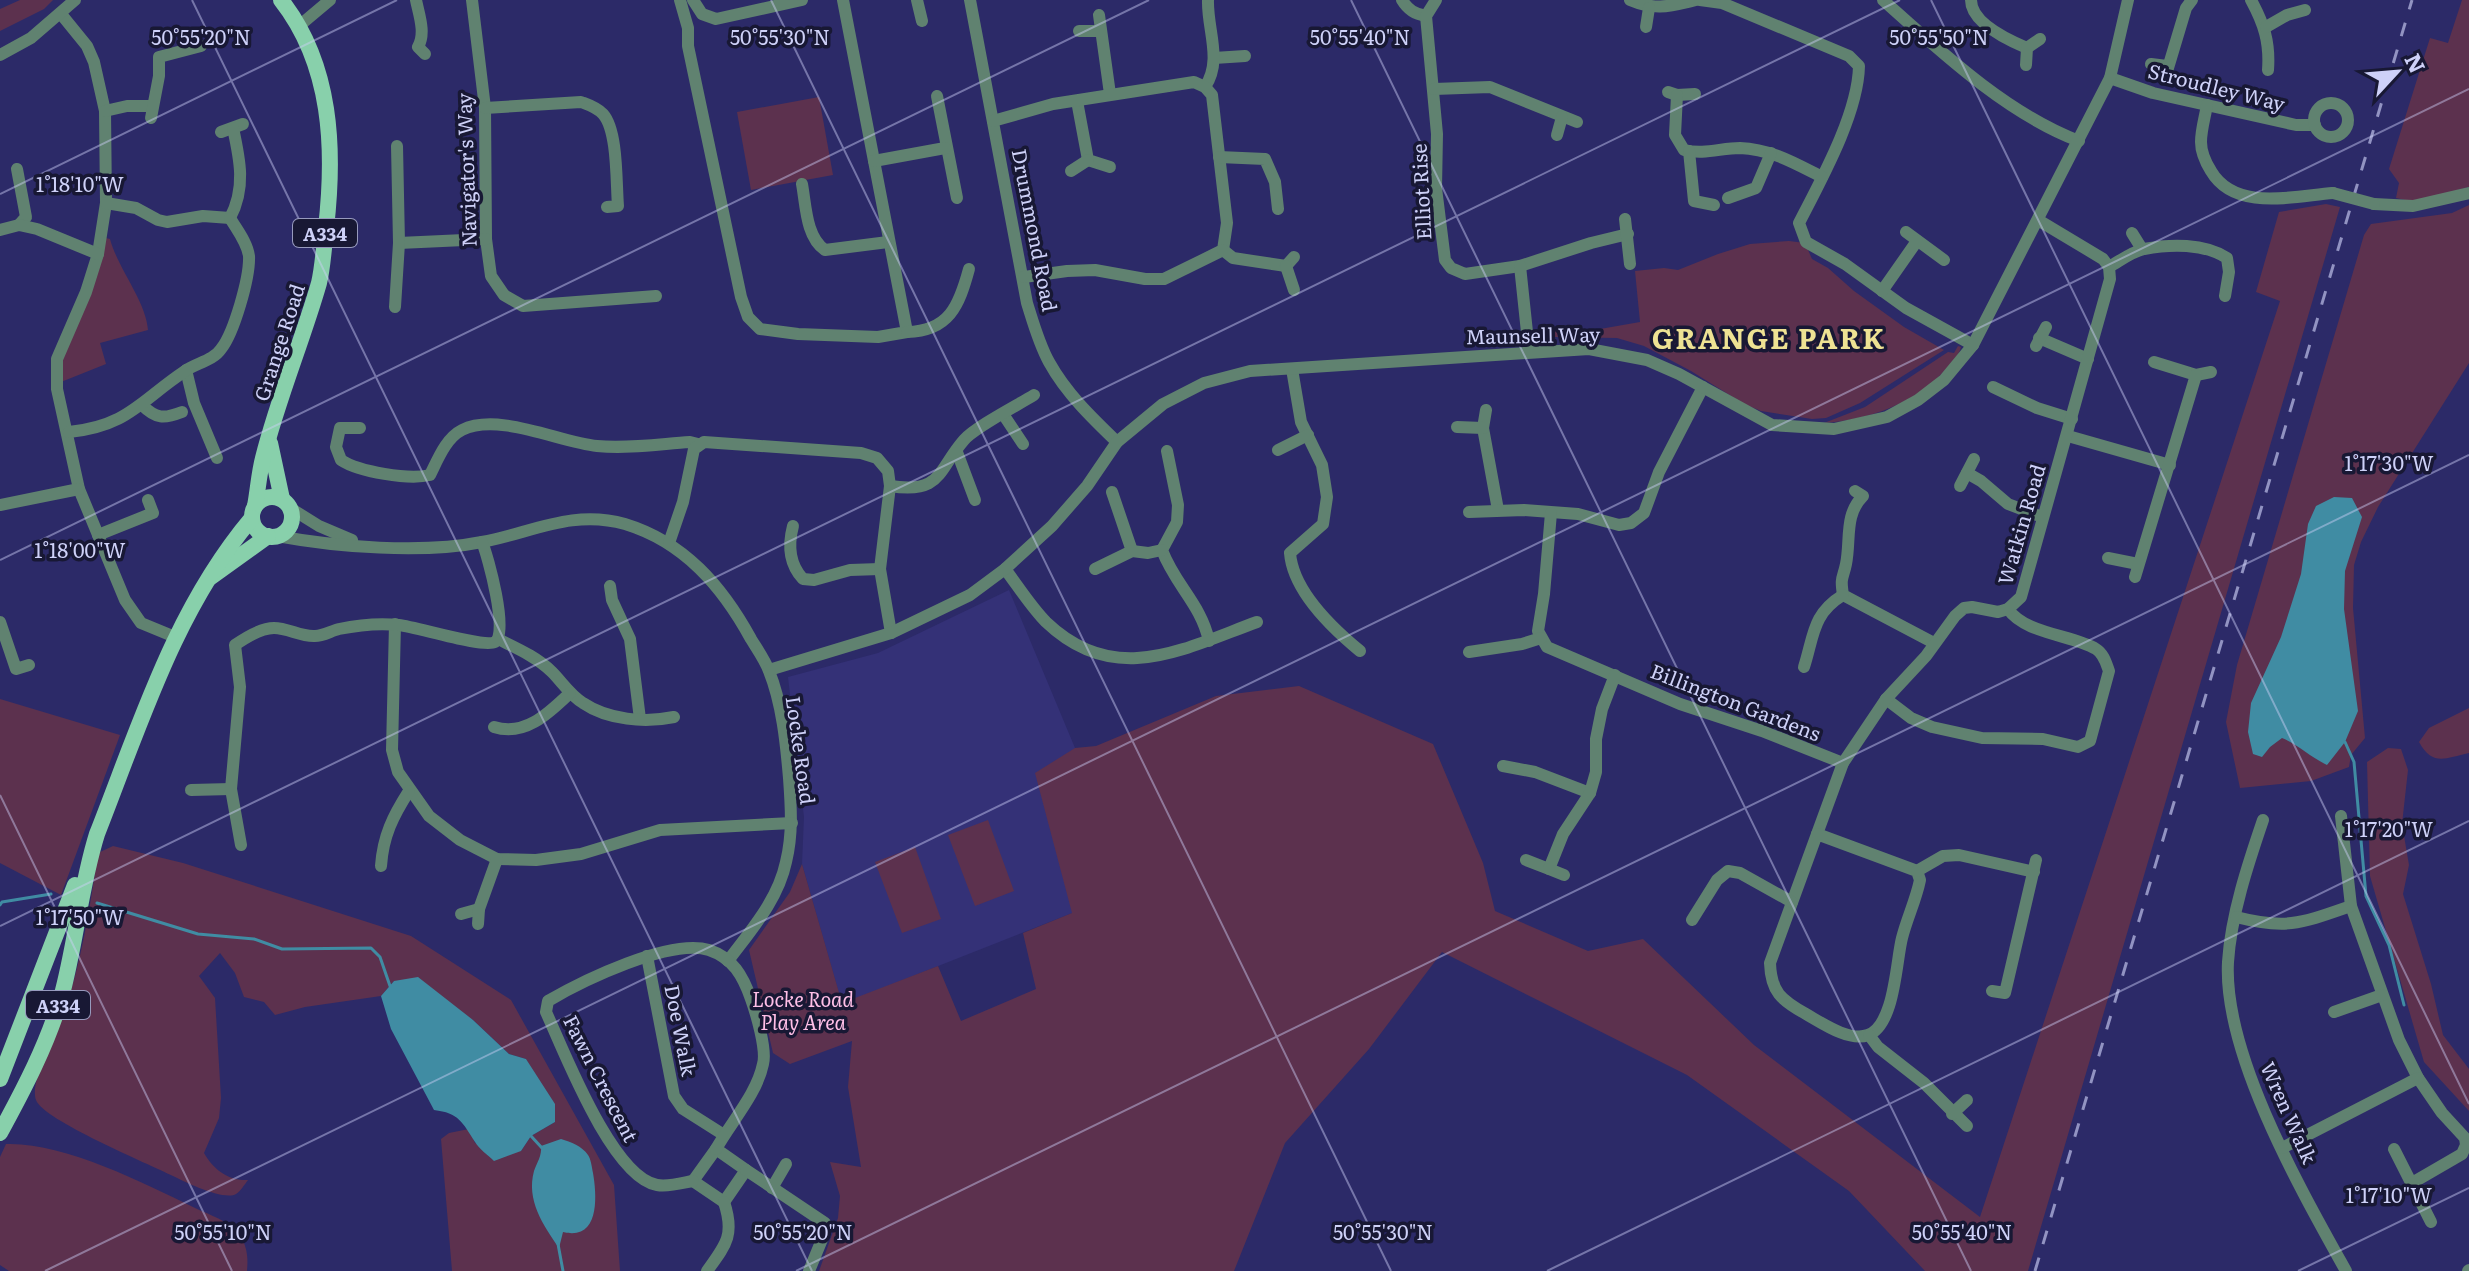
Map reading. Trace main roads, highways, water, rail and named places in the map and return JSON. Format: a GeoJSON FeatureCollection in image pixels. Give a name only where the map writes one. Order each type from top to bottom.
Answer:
{"type":"FeatureCollection","features":[{"type":"Feature","properties":{"kind":"main road","name":"Grange Road"},"geometry":{"type":"LineString","coordinates":[[269,0],[299,26]]}},
{"type":"Feature","properties":{"kind":"main road","name":"Grange Road"},"geometry":{"type":"LineString","coordinates":[[254,512],[262,461],[320,280],[330,192],[328,126],[317,65],[299,26],[281,0]]}},
{"type":"Feature","properties":{"kind":"main road","name":"Grange Road"},"geometry":{"type":"LineString","coordinates":[[269,437],[286,504]]}},
{"type":"Feature","properties":{"kind":"main road"},"geometry":{"type":"LineString","coordinates":[[264,498],[286,504],[290,525],[272,536],[257,530],[254,512],[264,498]]}},
{"type":"Feature","properties":{"kind":"main road","name":"A334"},"geometry":{"type":"LineString","coordinates":[[0,1133],[41,1055],[61,996],[86,867],[175,637],[223,553],[254,512]]}},
{"type":"Feature","properties":{"kind":"main road","name":"A334"},"geometry":{"type":"LineString","coordinates":[[207,580],[272,536]]}},
{"type":"Feature","properties":{"kind":"main road","name":"A334"},"geometry":{"type":"LineString","coordinates":[[0,1079],[77,881],[86,867]]}},
{"type":"Feature","properties":{"kind":"water"},"geometry":{"type":"Polygon","coordinates":[[[2334,497],[2352,498],[2362,517],[2345,571],[2344,609],[2358,711],[2345,742],[2327,765],[2282,738],[2262,757],[2253,754],[2248,732],[2251,703],[2281,637],[2301,574],[2308,524],[2316,506],[2334,497]]]}},
{"type":"Feature","properties":{"kind":"water"},"geometry":{"type":"Polygon","coordinates":[[[418,977],[473,1020],[509,1054],[526,1059],[555,1104],[555,1122],[531,1136],[521,1151],[494,1161],[459,1120],[449,1113],[434,1110],[391,1029],[381,996],[394,981],[418,977]]]}},
{"type":"Feature","properties":{"kind":"water"},"geometry":{"type":"Polygon","coordinates":[[[561,1139],[579,1147],[589,1157],[595,1204],[590,1223],[584,1230],[575,1233],[563,1232],[559,1248],[538,1212],[532,1182],[541,1146],[561,1139]]]}},
{"type":"Feature","properties":{"kind":"waterway"},"geometry":{"type":"LineString","coordinates":[[2345,742],[2354,762],[2366,896],[2389,945],[2404,1005]]}},
{"type":"Feature","properties":{"kind":"waterway"},"geometry":{"type":"LineString","coordinates":[[0,905],[2,902],[51,894]]}},
{"type":"Feature","properties":{"kind":"waterway"},"geometry":{"type":"LineString","coordinates":[[97,903],[198,934],[254,939],[282,949],[371,948],[380,957],[390,986]]}},
{"type":"Feature","properties":{"kind":"waterway"},"geometry":{"type":"LineString","coordinates":[[531,1136],[542,1148]]}},
{"type":"Feature","properties":{"kind":"waterway"},"geometry":{"type":"LineString","coordinates":[[558,1244],[563,1271]]}},
{"type":"Feature","properties":{"kind":"railway"},"geometry":{"type":"LineString","coordinates":[[2035,1271],[2412,0]]}},
{"type":"Feature","properties":{"kind":"district","name":"GRANGE PARK"},"geometry":{"type":"Point","coordinates":[1769,337]}},
{"type":"Feature","properties":{"kind":"park label","name":"Locke Road Play Area"},"geometry":{"type":"Point","coordinates":[803,1010]}}]}
